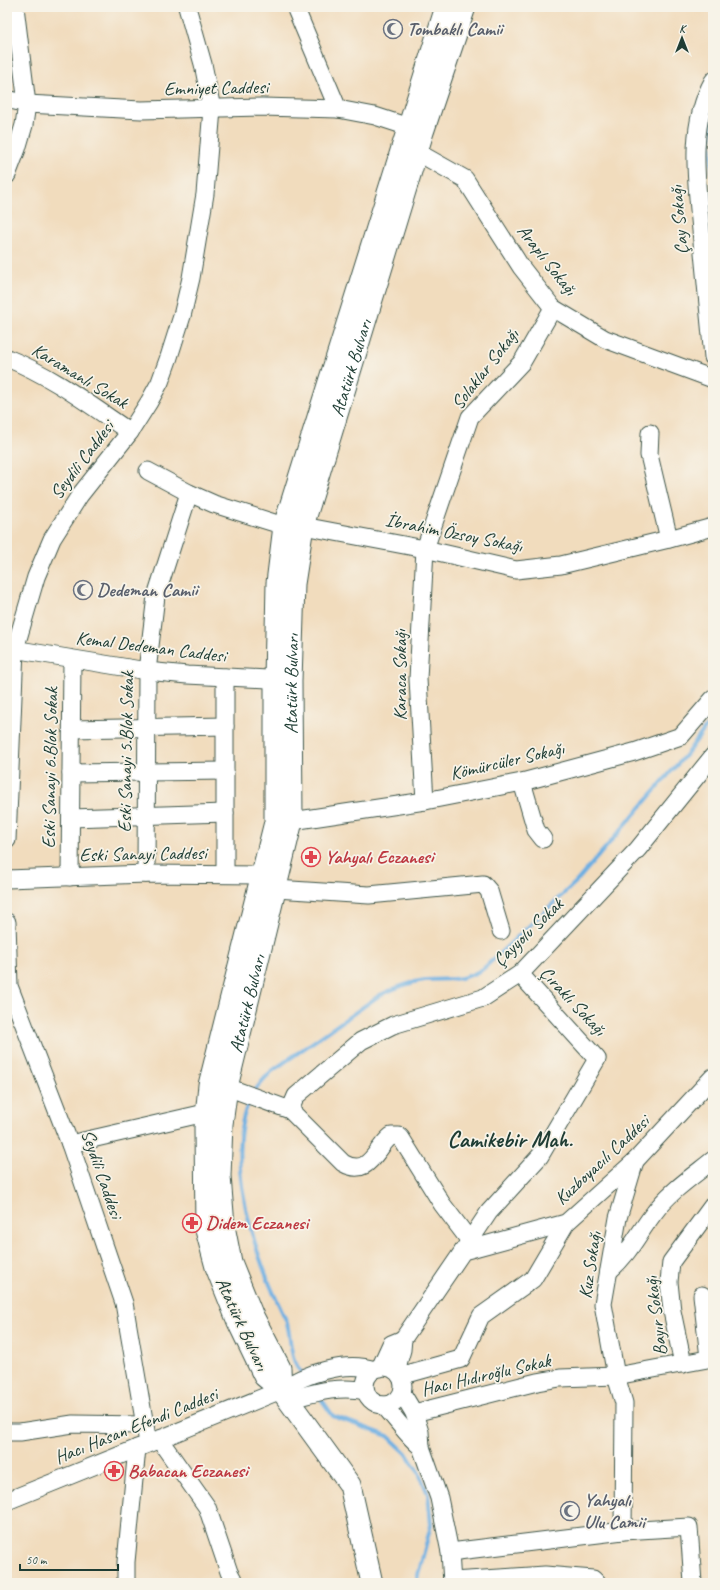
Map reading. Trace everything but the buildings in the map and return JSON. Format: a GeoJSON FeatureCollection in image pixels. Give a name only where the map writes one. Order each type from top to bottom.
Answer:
{"type":"FeatureCollection","features":[{"type":"Feature","properties":{"kind":"main road"},"geometry":{"type":"LineString","coordinates":[[415,130],[446,7]]}},
{"type":"Feature","properties":{"kind":"main road"},"geometry":{"type":"LineString","coordinates":[[415,130],[465,7]]}},
{"type":"Feature","properties":{"kind":"main road","name":"Atatürk Bulvarı"},"geometry":{"type":"LineString","coordinates":[[294,526],[417,152],[415,130]]}},
{"type":"Feature","properties":{"kind":"main road","name":"Atatürk Bulvarı"},"geometry":{"type":"LineString","coordinates":[[290,1395],[280,1368],[252,1314],[231,1262],[224,1226],[220,1176],[222,1124],[244,1093],[272,880],[283,680],[294,584],[294,526],[415,130]]}},
{"type":"Feature","properties":{"kind":"main road","name":"Atatürk Bulvarı"},"geometry":{"type":"LineString","coordinates":[[283,680],[292,821],[272,880],[209,1085],[205,1113],[206,1230],[216,1267],[238,1322],[264,1376],[290,1395]]}},
{"type":"Feature","properties":{"kind":"main road"},"geometry":{"type":"LineString","coordinates":[[290,1395],[350,1485],[372,1583]]}},
{"type":"Feature","properties":{"kind":"street"},"geometry":{"type":"LineString","coordinates":[[7,175],[21,137],[26,104],[15,7]]}},
{"type":"Feature","properties":{"kind":"street","name":"Seydili Caddesi"},"geometry":{"type":"LineString","coordinates":[[7,840],[11,649],[36,577],[52,539],[80,495],[130,432],[160,382],[182,316],[192,271],[206,194],[212,109],[201,57],[187,7]]}},
{"type":"Feature","properties":{"kind":"street"},"geometry":{"type":"LineString","coordinates":[[295,7],[338,108]]}},
{"type":"Feature","properties":{"kind":"street","name":"Çay Sokağı"},"geometry":{"type":"LineString","coordinates":[[713,80],[699,120],[694,155],[713,357]]}},
{"type":"Feature","properties":{"kind":"street","name":"Emniyet Caddesi"},"geometry":{"type":"LineString","coordinates":[[7,99],[26,104],[141,110],[297,107],[338,108],[375,116],[415,130]]}},
{"type":"Feature","properties":{"kind":"street","name":"Araplı Sokağı"},"geometry":{"type":"LineString","coordinates":[[417,152],[465,179],[520,267],[553,308],[605,339],[713,379]]}},
{"type":"Feature","properties":{"kind":"street","name":"Solaklar Sokağı"},"geometry":{"type":"LineString","coordinates":[[425,549],[470,417],[522,362],[553,308]]}},
{"type":"Feature","properties":{"kind":"street","name":"Karamanlı Sokak"},"geometry":{"type":"LineString","coordinates":[[7,358],[50,378],[130,432]]}},
{"type":"Feature","properties":{"kind":"street"},"geometry":{"type":"LineString","coordinates":[[650,433],[649,456],[669,539]]}},
{"type":"Feature","properties":{"kind":"street"},"geometry":{"type":"LineString","coordinates":[[148,471],[189,493],[221,506],[294,526]]}},
{"type":"Feature","properties":{"kind":"street","name":"Eski Sanayi 5.Blok Sokak"},"geometry":{"type":"LineString","coordinates":[[146,874],[147,671],[156,596],[189,493]]}},
{"type":"Feature","properties":{"kind":"street","name":"İbrahim Özsoy Sokağı"},"geometry":{"type":"LineString","coordinates":[[294,526],[425,549],[516,570],[561,565],[669,539],[713,526]]}},
{"type":"Feature","properties":{"kind":"street","name":"Karaca Sokağı"},"geometry":{"type":"LineString","coordinates":[[425,549],[418,679],[425,801]]}},
{"type":"Feature","properties":{"kind":"street","name":"Kemal Dedeman Caddesi"},"geometry":{"type":"LineString","coordinates":[[11,649],[147,671],[283,680]]}},
{"type":"Feature","properties":{"kind":"street","name":"Eski Sanayi 6.Blok Sokak"},"geometry":{"type":"LineString","coordinates":[[70,877],[72,660]]}},
{"type":"Feature","properties":{"kind":"street"},"geometry":{"type":"LineString","coordinates":[[225,677],[225,874]]}},
{"type":"Feature","properties":{"kind":"street","name":"Kömürcüler Sokağı"},"geometry":{"type":"LineString","coordinates":[[292,821],[425,801],[522,782],[634,752],[681,736],[713,699]]}},
{"type":"Feature","properties":{"kind":"street"},"geometry":{"type":"LineString","coordinates":[[72,729],[225,726]]}},
{"type":"Feature","properties":{"kind":"street","name":"Çayyolu Sokak"},"geometry":{"type":"LineString","coordinates":[[290,1110],[296,1096],[361,1041],[393,1025],[482,998],[520,974],[638,849],[713,756]]}},
{"type":"Feature","properties":{"kind":"street"},"geometry":{"type":"LineString","coordinates":[[71,773],[225,771]]}},
{"type":"Feature","properties":{"kind":"street"},"geometry":{"type":"LineString","coordinates":[[522,782],[536,830],[542,839]]}},
{"type":"Feature","properties":{"kind":"street"},"geometry":{"type":"LineString","coordinates":[[71,818],[225,814]]}},
{"type":"Feature","properties":{"kind":"street","name":"Eski Sanayi Caddesi"},"geometry":{"type":"LineString","coordinates":[[7,879],[146,874],[225,874],[369,895],[483,884],[489,891],[501,931]]}},
{"type":"Feature","properties":{"kind":"street","name":"Seydili Caddesi"},"geometry":{"type":"LineString","coordinates":[[7,922],[9,986],[70,1144],[124,1303],[148,1443]]}},
{"type":"Feature","properties":{"kind":"street","name":"Çıraklı Sokağı"},"geometry":{"type":"LineString","coordinates":[[466,1246],[488,1212],[540,1156],[597,1059],[520,974]]}},
{"type":"Feature","properties":{"kind":"street","name":"Kuzboyacılı Caddesi"},"geometry":{"type":"LineString","coordinates":[[466,1246],[566,1223],[635,1161],[713,1077]]}},
{"type":"Feature","properties":{"kind":"street"},"geometry":{"type":"LineString","coordinates":[[244,1093],[290,1110],[343,1163],[350,1167],[357,1168],[369,1162],[391,1136],[399,1136],[442,1204],[466,1246],[403,1338],[391,1344],[377,1369],[367,1379],[366,1390],[372,1400],[383,1405],[402,1425],[412,1440],[421,1447]]}},
{"type":"Feature","properties":{"kind":"street"},"geometry":{"type":"LineString","coordinates":[[70,1144],[205,1113]]}},
{"type":"Feature","properties":{"kind":"street"},"geometry":{"type":"LineString","coordinates":[[608,1271],[626,1254],[661,1204],[713,1160]]}},
{"type":"Feature","properties":{"kind":"street","name":"Kuz Sokağı"},"geometry":{"type":"LineString","coordinates":[[623,1531],[624,1403],[616,1376],[603,1304],[618,1218],[635,1161]]}},
{"type":"Feature","properties":{"kind":"street","name":"Bayır Sokağı"},"geometry":{"type":"LineString","coordinates":[[683,1364],[672,1311],[669,1282],[671,1262],[713,1205]]}},
{"type":"Feature","properties":{"kind":"street"},"geometry":{"type":"LineString","coordinates":[[398,1374],[461,1359],[481,1316],[532,1279],[566,1223]]}},
{"type":"Feature","properties":{"kind":"street"},"geometry":{"type":"LineString","coordinates":[[702,1295],[711,1358]]}},
{"type":"Feature","properties":{"kind":"street"},"geometry":{"type":"LineString","coordinates":[[398,1374],[403,1338]]}},
{"type":"Feature","properties":{"kind":"street","name":"Hacı Hıdıroğlu Sokak"},"geometry":{"type":"LineString","coordinates":[[414,1413],[537,1382],[560,1378],[616,1376],[711,1358]]}},
{"type":"Feature","properties":{"kind":"street"},"geometry":{"type":"LineString","coordinates":[[290,1395],[301,1378],[318,1373],[348,1366],[377,1369],[391,1368],[403,1381],[402,1393],[414,1413],[420,1432],[421,1447],[439,1498],[450,1552],[452,1582],[492,1581],[545,1575],[592,1579],[597,1583]]}},
{"type":"Feature","properties":{"kind":"street"},"geometry":{"type":"LineString","coordinates":[[290,1395],[342,1388],[366,1390]]}},
{"type":"Feature","properties":{"kind":"street"},"geometry":{"type":"LineString","coordinates":[[383,1405],[394,1402],[402,1393]]}},
{"type":"Feature","properties":{"kind":"street","name":"Hacı Hasan Efendi Caddesi"},"geometry":{"type":"LineString","coordinates":[[7,1501],[148,1443],[290,1395]]}},
{"type":"Feature","properties":{"kind":"street"},"geometry":{"type":"LineString","coordinates":[[7,1432],[20,1432],[73,1424],[145,1425]]}},
{"type":"Feature","properties":{"kind":"street"},"geometry":{"type":"LineString","coordinates":[[148,1443],[207,1507],[231,1579]]}},
{"type":"Feature","properties":{"kind":"street"},"geometry":{"type":"LineString","coordinates":[[126,1583],[126,1562],[148,1443]]}},
{"type":"Feature","properties":{"kind":"street"},"geometry":{"type":"LineString","coordinates":[[450,1552],[623,1531],[689,1527],[693,1583]]}},
{"type":"Feature","properties":{"kind":"shaded area"},"geometry":{"type":"Polygon","coordinates":[[[7,15],[14,83],[7,81],[7,15]]]}},
{"type":"Feature","properties":{"kind":"waterway"},"geometry":{"type":"LineString","coordinates":[[713,119],[710,141],[713,181]]}},
{"type":"Feature","properties":{"kind":"waterway"},"geometry":{"type":"LineString","coordinates":[[254,1092],[272,1071],[380,995],[413,982],[461,978],[483,969],[576,882],[688,752],[713,717]]}},
{"type":"Feature","properties":{"kind":"waterway"},"geometry":{"type":"LineString","coordinates":[[250,1100],[243,1119],[240,1141],[242,1188],[259,1256],[286,1320],[294,1360],[297,1367],[303,1374]]}},
{"type":"Feature","properties":{"kind":"waterway"},"geometry":{"type":"LineString","coordinates":[[319,1396],[333,1416],[388,1436],[406,1453],[419,1473],[428,1494],[431,1525],[416,1583]]}},
{"type":"Feature","properties":{"kind":"place","name":"Tombaklı Camii"},"geometry":{"type":"Point","coordinates":[393,29]}},
{"type":"Feature","properties":{"kind":"place","name":"Dedeman Camii"},"geometry":{"type":"Point","coordinates":[83,590]}},
{"type":"Feature","properties":{"kind":"place","name":"Yahyalı Eczanesi"},"geometry":{"type":"Point","coordinates":[311,857]}},
{"type":"Feature","properties":{"kind":"place","name":"Didem Eczanesi"},"geometry":{"type":"Point","coordinates":[192,1223]}},
{"type":"Feature","properties":{"kind":"place","name":"Babacan Eczanesi"},"geometry":{"type":"Point","coordinates":[114,1471]}},
{"type":"Feature","properties":{"kind":"place","name":"Yahyalı Ulu Camii"},"geometry":{"type":"Point","coordinates":[570,1511]}},
{"type":"Feature","properties":{"kind":"district","name":"Camikebir Mah."},"geometry":{"type":"Point","coordinates":[510,1139]}}]}
